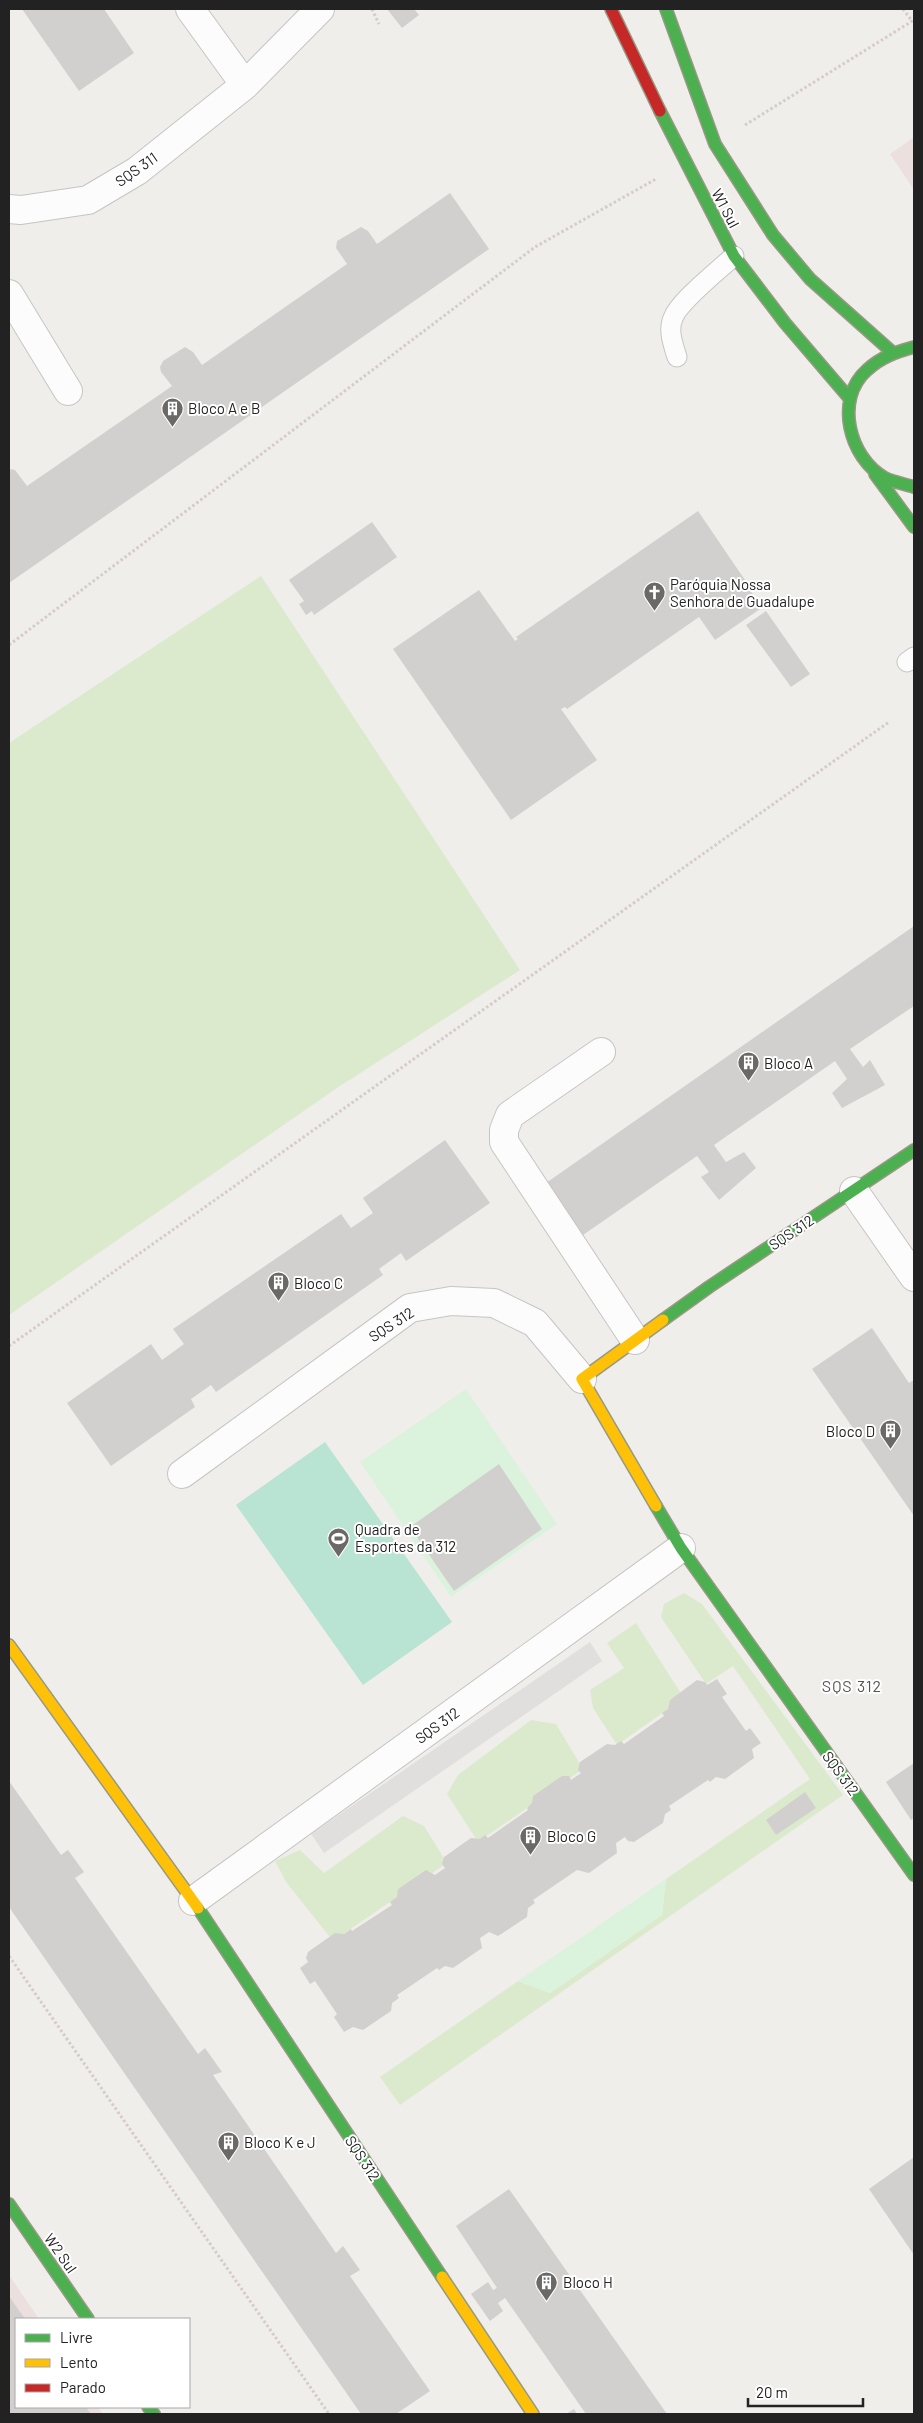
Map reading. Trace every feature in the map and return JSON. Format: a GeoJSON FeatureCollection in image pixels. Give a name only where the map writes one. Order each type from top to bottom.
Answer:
{"type":"FeatureCollection","features":[{"type":"Feature","properties":{"kind":"street"},"geometry":{"type":"LineString","coordinates":[[190,9],[245,85]]}},
{"type":"Feature","properties":{"kind":"street","name":"SQS 311"},"geometry":{"type":"LineString","coordinates":[[9,209],[21,210],[88,200],[137,171],[245,85],[320,9]]}},
{"type":"Feature","properties":{"kind":"street","name":"W1 Sul"},"geometry":{"type":"LineString","coordinates":[[612,9],[685,163],[734,256],[785,323],[850,399]]}},
{"type":"Feature","properties":{"kind":"street","name":"W1 Sul"},"geometry":{"type":"LineString","coordinates":[[666,9],[715,144],[773,235],[810,279],[892,352]]}},
{"type":"Feature","properties":{"kind":"street"},"geometry":{"type":"LineString","coordinates":[[9,294],[68,392]]}},
{"type":"Feature","properties":{"kind":"street"},"geometry":{"type":"LineString","coordinates":[[914,347],[892,352],[873,363],[858,379],[850,399],[848,427],[857,452],[914,527]]}},
{"type":"Feature","properties":{"kind":"street"},"geometry":{"type":"LineString","coordinates":[[874,473],[896,484],[914,487]]}},
{"type":"Feature","properties":{"kind":"street"},"geometry":{"type":"LineString","coordinates":[[601,1052],[510,1115],[504,1130],[504,1142],[634,1340]]}},
{"type":"Feature","properties":{"kind":"street","name":"SQS 312"},"geometry":{"type":"LineString","coordinates":[[582,1379],[709,1288],[914,1150]]}},
{"type":"Feature","properties":{"kind":"street"},"geometry":{"type":"LineString","coordinates":[[854,1191],[914,1277]]}},
{"type":"Feature","properties":{"kind":"street","name":"SQS 312"},"geometry":{"type":"LineString","coordinates":[[182,1474],[410,1308],[451,1301],[494,1303],[534,1323],[582,1379],[629,1464],[681,1548],[914,1875]]}},
{"type":"Feature","properties":{"kind":"street","name":"SQS 312"},"geometry":{"type":"LineString","coordinates":[[193,1901],[681,1548]]}},
{"type":"Feature","properties":{"kind":"street","name":"SQS 312"},"geometry":{"type":"LineString","coordinates":[[9,1645],[193,1901],[533,2414]]}},
{"type":"Feature","properties":{"kind":"street","name":"W2 Sul"},"geometry":{"type":"LineString","coordinates":[[9,2204],[87,2318]]}},
{"type":"Feature","properties":{"kind":"lane"},"geometry":{"type":"LineString","coordinates":[[676,357],[670,337],[674,316],[693,293],[734,256]]}},
{"type":"Feature","properties":{"kind":"path"},"geometry":{"type":"LineString","coordinates":[[372,9],[379,24]]}},
{"type":"Feature","properties":{"kind":"path"},"geometry":{"type":"LineString","coordinates":[[715,144],[913,20],[903,9]]}},
{"type":"Feature","properties":{"kind":"path"},"geometry":{"type":"LineString","coordinates":[[9,645],[535,247],[685,163]]}},
{"type":"Feature","properties":{"kind":"path"},"geometry":{"type":"LineString","coordinates":[[9,1346],[889,722]]}},
{"type":"Feature","properties":{"kind":"path"},"geometry":{"type":"LineString","coordinates":[[9,1956],[329,2414]]}},
{"type":"Feature","properties":{"kind":"shaded area"},"geometry":{"type":"Polygon","coordinates":[[[914,137],[914,190],[890,154],[914,137]]]}},
{"type":"Feature","properties":{"kind":"shaded area"},"geometry":{"type":"Polygon","coordinates":[[[590,1642],[602,1661],[324,1853],[311,1834],[590,1642]]]}},
{"type":"Feature","properties":{"kind":"shaded area"},"geometry":{"type":"Polygon","coordinates":[[[9,2275],[38,2318],[15,2318],[15,2408],[99,2408],[103,2414],[9,2414],[9,2275]]]}},
{"type":"Feature","properties":{"kind":"green space"},"geometry":{"type":"Polygon","coordinates":[[[261,576],[520,970],[337,1088],[9,1315],[9,743],[261,576]]]}},
{"type":"Feature","properties":{"kind":"green space"},"geometry":{"type":"Polygon","coordinates":[[[466,1389],[557,1524],[451,1597],[360,1462],[466,1389]]]}},
{"type":"Feature","properties":{"kind":"green space","name":"Quadra de Esportes da 312"},"geometry":{"type":"Polygon","coordinates":[[[325,1442],[452,1622],[363,1685],[236,1505],[325,1442]]]}},
{"type":"Feature","properties":{"kind":"green space"},"geometry":{"type":"Polygon","coordinates":[[[684,1593],[702,1604],[843,1795],[400,2105],[380,2077],[518,1981],[550,1993],[662,1915],[666,1879],[810,1779],[733,1666],[706,1684],[661,1617],[664,1604],[684,1593]]]}},
{"type":"Feature","properties":{"kind":"green space"},"geometry":{"type":"Polygon","coordinates":[[[636,1623],[684,1698],[617,1745],[593,1708],[590,1690],[624,1668],[607,1643],[636,1623]]]}},
{"type":"Feature","properties":{"kind":"green space"},"geometry":{"type":"Polygon","coordinates":[[[531,1720],[556,1724],[583,1769],[478,1842],[447,1794],[458,1775],[531,1720]]]}},
{"type":"Feature","properties":{"kind":"green space"},"geometry":{"type":"Polygon","coordinates":[[[403,1816],[424,1826],[447,1863],[333,1941],[286,1882],[275,1861],[300,1850],[324,1873],[403,1816]]]}},
{"type":"Feature","properties":{"kind":"green space"},"geometry":{"type":"Polygon","coordinates":[[[666,1879],[662,1915],[550,1993],[518,1981],[666,1879]]]}},
{"type":"Feature","properties":{"kind":"building"},"geometry":{"type":"Polygon","coordinates":[[[22,9],[104,9],[134,53],[79,91],[22,9]]]}},
{"type":"Feature","properties":{"kind":"building"},"geometry":{"type":"Polygon","coordinates":[[[387,9],[414,9],[419,15],[402,28],[387,9]]]}},
{"type":"Feature","properties":{"kind":"building","name":"Bloco A e B"},"geometry":{"type":"Polygon","coordinates":[[[450,193],[489,249],[9,583],[9,469],[15,470],[27,486],[172,386],[161,372],[160,367],[163,361],[185,347],[193,352],[202,365],[347,264],[336,248],[337,241],[361,227],[368,231],[377,244],[450,193]]]}},
{"type":"Feature","properties":{"kind":"building"},"geometry":{"type":"Polygon","coordinates":[[[698,511],[747,583],[745,584],[763,607],[715,640],[699,617],[567,709],[565,707],[561,709],[597,760],[511,820],[393,649],[479,590],[515,641],[518,639],[516,637],[698,511]]]}},
{"type":"Feature","properties":{"kind":"building"},"geometry":{"type":"Polygon","coordinates":[[[372,522],[397,557],[314,615],[312,611],[306,615],[299,604],[304,601],[289,580],[372,522]]]}},
{"type":"Feature","properties":{"kind":"building"},"geometry":{"type":"Polygon","coordinates":[[[766,611],[810,674],[791,687],[746,625],[766,611]]]}},
{"type":"Feature","properties":{"kind":"building","name":"Bloco A"},"geometry":{"type":"Polygon","coordinates":[[[914,926],[914,1006],[850,1049],[863,1067],[870,1060],[885,1085],[842,1108],[832,1093],[847,1079],[835,1061],[714,1145],[726,1162],[744,1152],[756,1168],[719,1200],[701,1177],[709,1172],[697,1156],[583,1235],[546,1183],[914,926]]]}},
{"type":"Feature","properties":{"kind":"building","name":"Bloco C"},"geometry":{"type":"Polygon","coordinates":[[[445,1140],[490,1203],[406,1261],[401,1253],[379,1269],[383,1275],[216,1392],[211,1385],[191,1399],[195,1407],[111,1466],[67,1403],[151,1344],[162,1360],[184,1344],[173,1329],[341,1214],[351,1228],[373,1213],[363,1198],[445,1140]]]}},
{"type":"Feature","properties":{"kind":"building","name":"Bloco D"},"geometry":{"type":"Polygon","coordinates":[[[872,1328],[909,1383],[914,1380],[914,1516],[812,1369],[872,1328]]]}},
{"type":"Feature","properties":{"kind":"building"},"geometry":{"type":"Polygon","coordinates":[[[499,1464],[542,1529],[454,1591],[410,1527],[499,1464]]]}},
{"type":"Feature","properties":{"kind":"building","name":"Bloco G"},"geometry":{"type":"Polygon","coordinates":[[[717,1679],[727,1694],[722,1697],[746,1731],[750,1728],[761,1743],[752,1749],[754,1758],[725,1779],[716,1777],[710,1782],[708,1780],[669,1806],[671,1810],[665,1814],[663,1823],[634,1842],[628,1841],[625,1837],[616,1843],[617,1853],[589,1873],[577,1870],[533,1900],[535,1903],[528,1908],[527,1917],[498,1936],[489,1932],[480,1938],[482,1948],[453,1968],[445,1966],[439,1970],[437,1968],[397,1995],[399,1998],[392,2003],[391,2011],[363,2030],[353,2027],[344,2032],[334,2017],[337,2014],[315,1981],[310,1984],[300,1968],[308,1962],[306,1958],[308,1952],[335,1933],[344,1934],[351,1929],[352,1931],[392,1905],[390,1902],[397,1897],[398,1889],[426,1870],[435,1875],[445,1868],[442,1864],[444,1857],[471,1838],[480,1839],[485,1835],[488,1838],[528,1810],[527,1808],[532,1803],[533,1796],[562,1776],[569,1776],[571,1780],[581,1773],[578,1770],[580,1762],[607,1744],[615,1745],[621,1741],[624,1744],[664,1716],[662,1713],[668,1709],[670,1700],[697,1680],[705,1682],[707,1685],[717,1679]]]}},
{"type":"Feature","properties":{"kind":"building"},"geometry":{"type":"Polygon","coordinates":[[[914,1763],[914,1818],[911,1820],[886,1782],[914,1763]]]}},
{"type":"Feature","properties":{"kind":"building","name":"Bloco K e J"},"geometry":{"type":"Polygon","coordinates":[[[9,1781],[61,1855],[68,1850],[84,1872],[75,1878],[198,2054],[205,2048],[222,2072],[213,2075],[336,2253],[343,2246],[360,2270],[350,2276],[430,2391],[396,2414],[361,2414],[9,1907],[9,1781]]]}},
{"type":"Feature","properties":{"kind":"building"},"geometry":{"type":"Polygon","coordinates":[[[805,1792],[816,1808],[776,1835],[766,1820],[805,1792]]]}},
{"type":"Feature","properties":{"kind":"building"},"geometry":{"type":"Polygon","coordinates":[[[914,2157],[914,2255],[869,2189],[914,2157]]]}},
{"type":"Feature","properties":{"kind":"building","name":"Bloco H"},"geometry":{"type":"Polygon","coordinates":[[[509,2189],[667,2414],[586,2414],[505,2298],[498,2303],[503,2311],[490,2321],[471,2294],[488,2282],[493,2290],[497,2288],[456,2226],[509,2189]]]}},
{"type":"Feature","properties":{"kind":"building"},"geometry":{"type":"Polygon","coordinates":[[[9,2296],[24,2318],[15,2318],[15,2408],[87,2408],[91,2414],[9,2414],[9,2296]]]}},
{"type":"Feature","properties":{"kind":"building"},"geometry":{"type":"Polygon","coordinates":[[[574,2409],[577,2414],[566,2414],[574,2409]]]}},
{"type":"Feature","properties":{"kind":"traffic: fast"},"geometry":{"type":"LineString","coordinates":[[666,9],[715,144],[773,235],[810,279],[892,352]]}},
{"type":"Feature","properties":{"kind":"traffic: fast"},"geometry":{"type":"LineString","coordinates":[[660,111],[734,256],[785,323],[850,399]]}},
{"type":"Feature","properties":{"kind":"traffic: fast"},"geometry":{"type":"LineString","coordinates":[[914,347],[889,356],[867,370],[857,382],[851,396],[849,412],[850,427],[862,457],[885,478],[914,487]]}},
{"type":"Feature","properties":{"kind":"traffic: fast"},"geometry":{"type":"LineString","coordinates":[[875,474],[914,527]]}},
{"type":"Feature","properties":{"kind":"traffic: fast"},"geometry":{"type":"LineString","coordinates":[[663,1320],[709,1287],[914,1150]]}},
{"type":"Feature","properties":{"kind":"traffic: fast"},"geometry":{"type":"LineString","coordinates":[[656,1506],[681,1548],[914,1875]]}},
{"type":"Feature","properties":{"kind":"traffic: fast"},"geometry":{"type":"LineString","coordinates":[[198,1908],[442,2277]]}},
{"type":"Feature","properties":{"kind":"traffic: fast"},"geometry":{"type":"LineString","coordinates":[[9,2204],[87,2318]]}},
{"type":"Feature","properties":{"kind":"traffic: fast"},"geometry":{"type":"LineString","coordinates":[[149,2408],[154,2414]]}},
{"type":"Feature","properties":{"kind":"traffic: slow"},"geometry":{"type":"LineString","coordinates":[[656,1506],[582,1379],[663,1320]]}},
{"type":"Feature","properties":{"kind":"traffic: slow"},"geometry":{"type":"LineString","coordinates":[[9,1645],[198,1908]]}},
{"type":"Feature","properties":{"kind":"traffic: slow"},"geometry":{"type":"LineString","coordinates":[[442,2277],[533,2414]]}},
{"type":"Feature","properties":{"kind":"traffic: jam"},"geometry":{"type":"LineString","coordinates":[[611,9],[660,111]]}},
{"type":"Feature","properties":{"kind":"place","name":"Bloco A e B"},"geometry":{"type":"Point","coordinates":[172,427]}},
{"type":"Feature","properties":{"kind":"place","name":"Paróquia Nossa Senhora de Guadalupe"},"geometry":{"type":"Point","coordinates":[654,612]}},
{"type":"Feature","properties":{"kind":"place","name":"Bloco A"},"geometry":{"type":"Point","coordinates":[748,1082]}},
{"type":"Feature","properties":{"kind":"place","name":"Bloco C"},"geometry":{"type":"Point","coordinates":[278,1302]}},
{"type":"Feature","properties":{"kind":"place","name":"Bloco D"},"geometry":{"type":"Point","coordinates":[891,1450]}},
{"type":"Feature","properties":{"kind":"place","name":"Quadra de Esportes da 312"},"geometry":{"type":"Point","coordinates":[339,1557]}},
{"type":"Feature","properties":{"kind":"place","name":"Bloco G"},"geometry":{"type":"Point","coordinates":[531,1855]}},
{"type":"Feature","properties":{"kind":"place","name":"Bloco K e J"},"geometry":{"type":"Point","coordinates":[228,2161]}},
{"type":"Feature","properties":{"kind":"place","name":"Bloco H"},"geometry":{"type":"Point","coordinates":[547,2301]}},
{"type":"Feature","properties":{"kind":"district","name":"SQS 312"},"geometry":{"type":"Point","coordinates":[852,1685]}}]}
